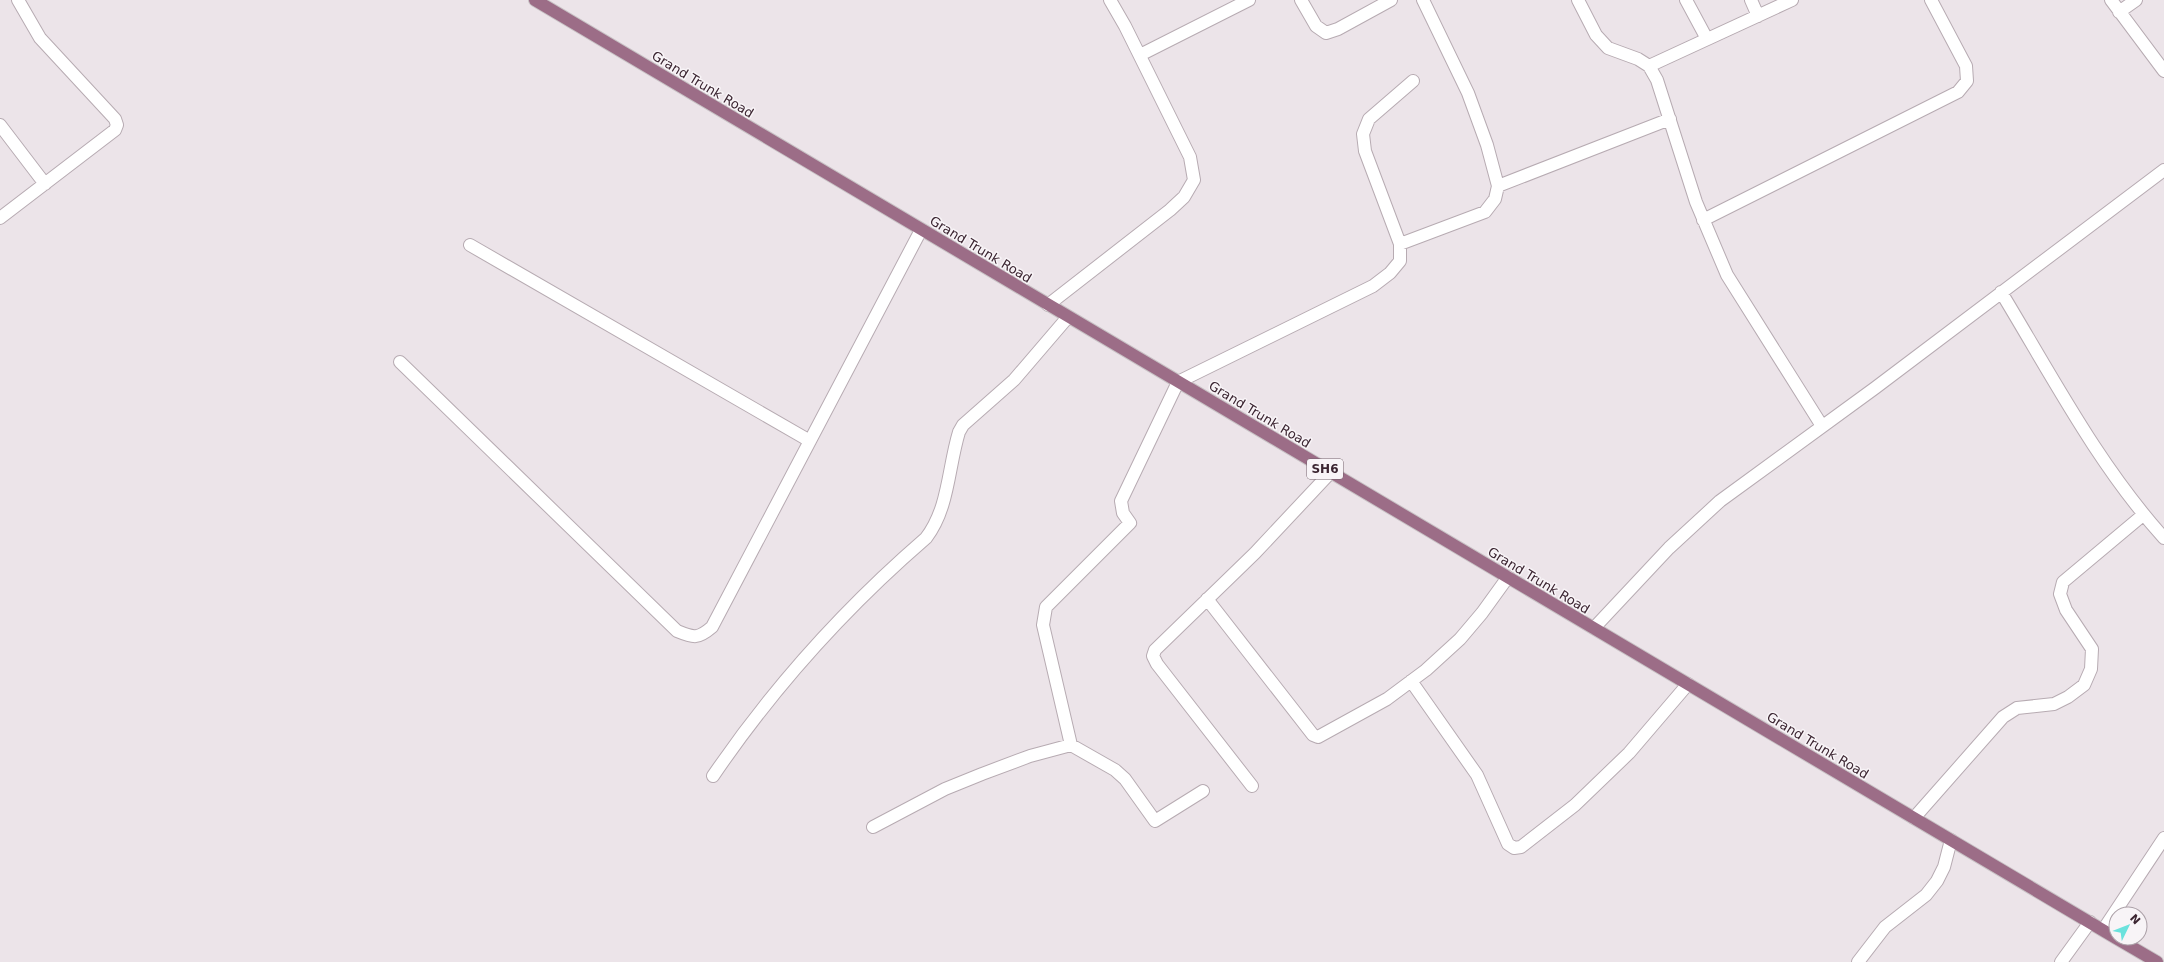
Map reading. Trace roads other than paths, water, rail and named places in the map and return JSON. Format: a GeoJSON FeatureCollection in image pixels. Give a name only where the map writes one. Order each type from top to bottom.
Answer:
{"type":"FeatureCollection","features":[{"type":"Feature","properties":{"kind":"main road","name":"Grand Trunk Road"},"geometry":{"type":"LineString","coordinates":[[535,0],[2108,933]]}},
{"type":"Feature","properties":{"kind":"main road","name":"Grand Trunk Road"},"geometry":{"type":"LineString","coordinates":[[2130,946],[2157,962]]}},
{"type":"Feature","properties":{"kind":"street"},"geometry":{"type":"LineString","coordinates":[[0,218],[115,130],[117,125],[115,119],[40,38],[18,0]]}},
{"type":"Feature","properties":{"kind":"street"},"geometry":{"type":"LineString","coordinates":[[1048,305],[1170,210],[1184,197],[1194,180],[1190,157],[1140,55],[1110,0]]}},
{"type":"Feature","properties":{"kind":"street"},"geometry":{"type":"LineString","coordinates":[[1140,55],[1249,0]]}},
{"type":"Feature","properties":{"kind":"street"},"geometry":{"type":"LineString","coordinates":[[1301,0],[1316,26],[1326,33],[1338,29],[1391,0]]}},
{"type":"Feature","properties":{"kind":"street"},"geometry":{"type":"LineString","coordinates":[[1400,244],[1485,212],[1495,199],[1498,186],[1487,145],[1468,93],[1423,0]]}},
{"type":"Feature","properties":{"kind":"street"},"geometry":{"type":"LineString","coordinates":[[1578,0],[1596,34],[1608,48],[1638,59],[1649,66],[1657,80],[1702,220],[1727,275],[1822,426]]}},
{"type":"Feature","properties":{"kind":"street"},"geometry":{"type":"LineString","coordinates":[[1686,0],[1707,39]]}},
{"type":"Feature","properties":{"kind":"street"},"geometry":{"type":"LineString","coordinates":[[1751,0],[1758,16]]}},
{"type":"Feature","properties":{"kind":"street"},"geometry":{"type":"LineString","coordinates":[[1649,66],[1792,0]]}},
{"type":"Feature","properties":{"kind":"street"},"geometry":{"type":"LineString","coordinates":[[1702,220],[1958,92],[1967,81],[1966,66],[1931,0]]}},
{"type":"Feature","properties":{"kind":"street"},"geometry":{"type":"LineString","coordinates":[[2111,0],[2164,71]]}},
{"type":"Feature","properties":{"kind":"street"},"geometry":{"type":"LineString","coordinates":[[2119,12],[2136,0]]}},
{"type":"Feature","properties":{"kind":"street"},"geometry":{"type":"LineString","coordinates":[[1203,792],[1155,821],[1120,775],[1071,745],[1043,625],[1046,607],[1130,523],[1123,513],[1121,501],[1178,382],[1373,286],[1390,274],[1400,261],[1400,244],[1365,151],[1363,134],[1369,118],[1413,81]]}},
{"type":"Feature","properties":{"kind":"street"},"geometry":{"type":"LineString","coordinates":[[1498,186],[1670,120]]}},
{"type":"Feature","properties":{"kind":"street"},"geometry":{"type":"LineString","coordinates":[[0,125],[45,184]]}},
{"type":"Feature","properties":{"kind":"street"},"geometry":{"type":"LineString","coordinates":[[1594,628],[1694,523],[1720,501],[2164,170]]}},
{"type":"Feature","properties":{"kind":"street"},"geometry":{"type":"LineString","coordinates":[[400,362],[676,631],[690,636],[702,636],[712,627],[921,230]]}},
{"type":"Feature","properties":{"kind":"street"},"geometry":{"type":"LineString","coordinates":[[470,245],[810,441]]}},
{"type":"Feature","properties":{"kind":"street"},"geometry":{"type":"LineString","coordinates":[[2001,292],[2102,459],[2143,515],[2164,538]]}},
{"type":"Feature","properties":{"kind":"street"},"geometry":{"type":"LineString","coordinates":[[713,776],[742,733],[827,631],[932,529],[941,512],[956,442],[961,429],[1014,380],[1068,317]]}},
{"type":"Feature","properties":{"kind":"street"},"geometry":{"type":"LineString","coordinates":[[1252,786],[1157,664],[1153,656],[1157,646],[1282,526],[1331,472]]}},
{"type":"Feature","properties":{"kind":"street"},"geometry":{"type":"LineString","coordinates":[[1914,818],[2003,717],[2017,708],[2054,704],[2068,697],[2084,684],[2091,669],[2092,649],[2066,610],[2060,594],[2063,582],[2143,515]]}},
{"type":"Feature","properties":{"kind":"street"},"geometry":{"type":"LineString","coordinates":[[1207,599],[1313,736],[1318,737],[1324,735],[1387,698],[1426,670],[1460,639],[1482,614],[1508,577]]}},
{"type":"Feature","properties":{"kind":"street"},"geometry":{"type":"LineString","coordinates":[[1411,681],[1477,775],[1508,844],[1514,848],[1521,847],[1575,805],[1629,753],[1688,684]]}},
{"type":"Feature","properties":{"kind":"street"},"geometry":{"type":"LineString","coordinates":[[873,827],[945,789],[1030,756],[1071,745]]}},
{"type":"Feature","properties":{"kind":"street"},"geometry":{"type":"LineString","coordinates":[[2102,930],[2164,838]]}},
{"type":"Feature","properties":{"kind":"street"},"geometry":{"type":"LineString","coordinates":[[1858,962],[1885,927],[1926,895],[1938,881],[1951,840]]}},
{"type":"Feature","properties":{"kind":"street"},"geometry":{"type":"LineString","coordinates":[[2061,962],[2090,922]]}}]}
